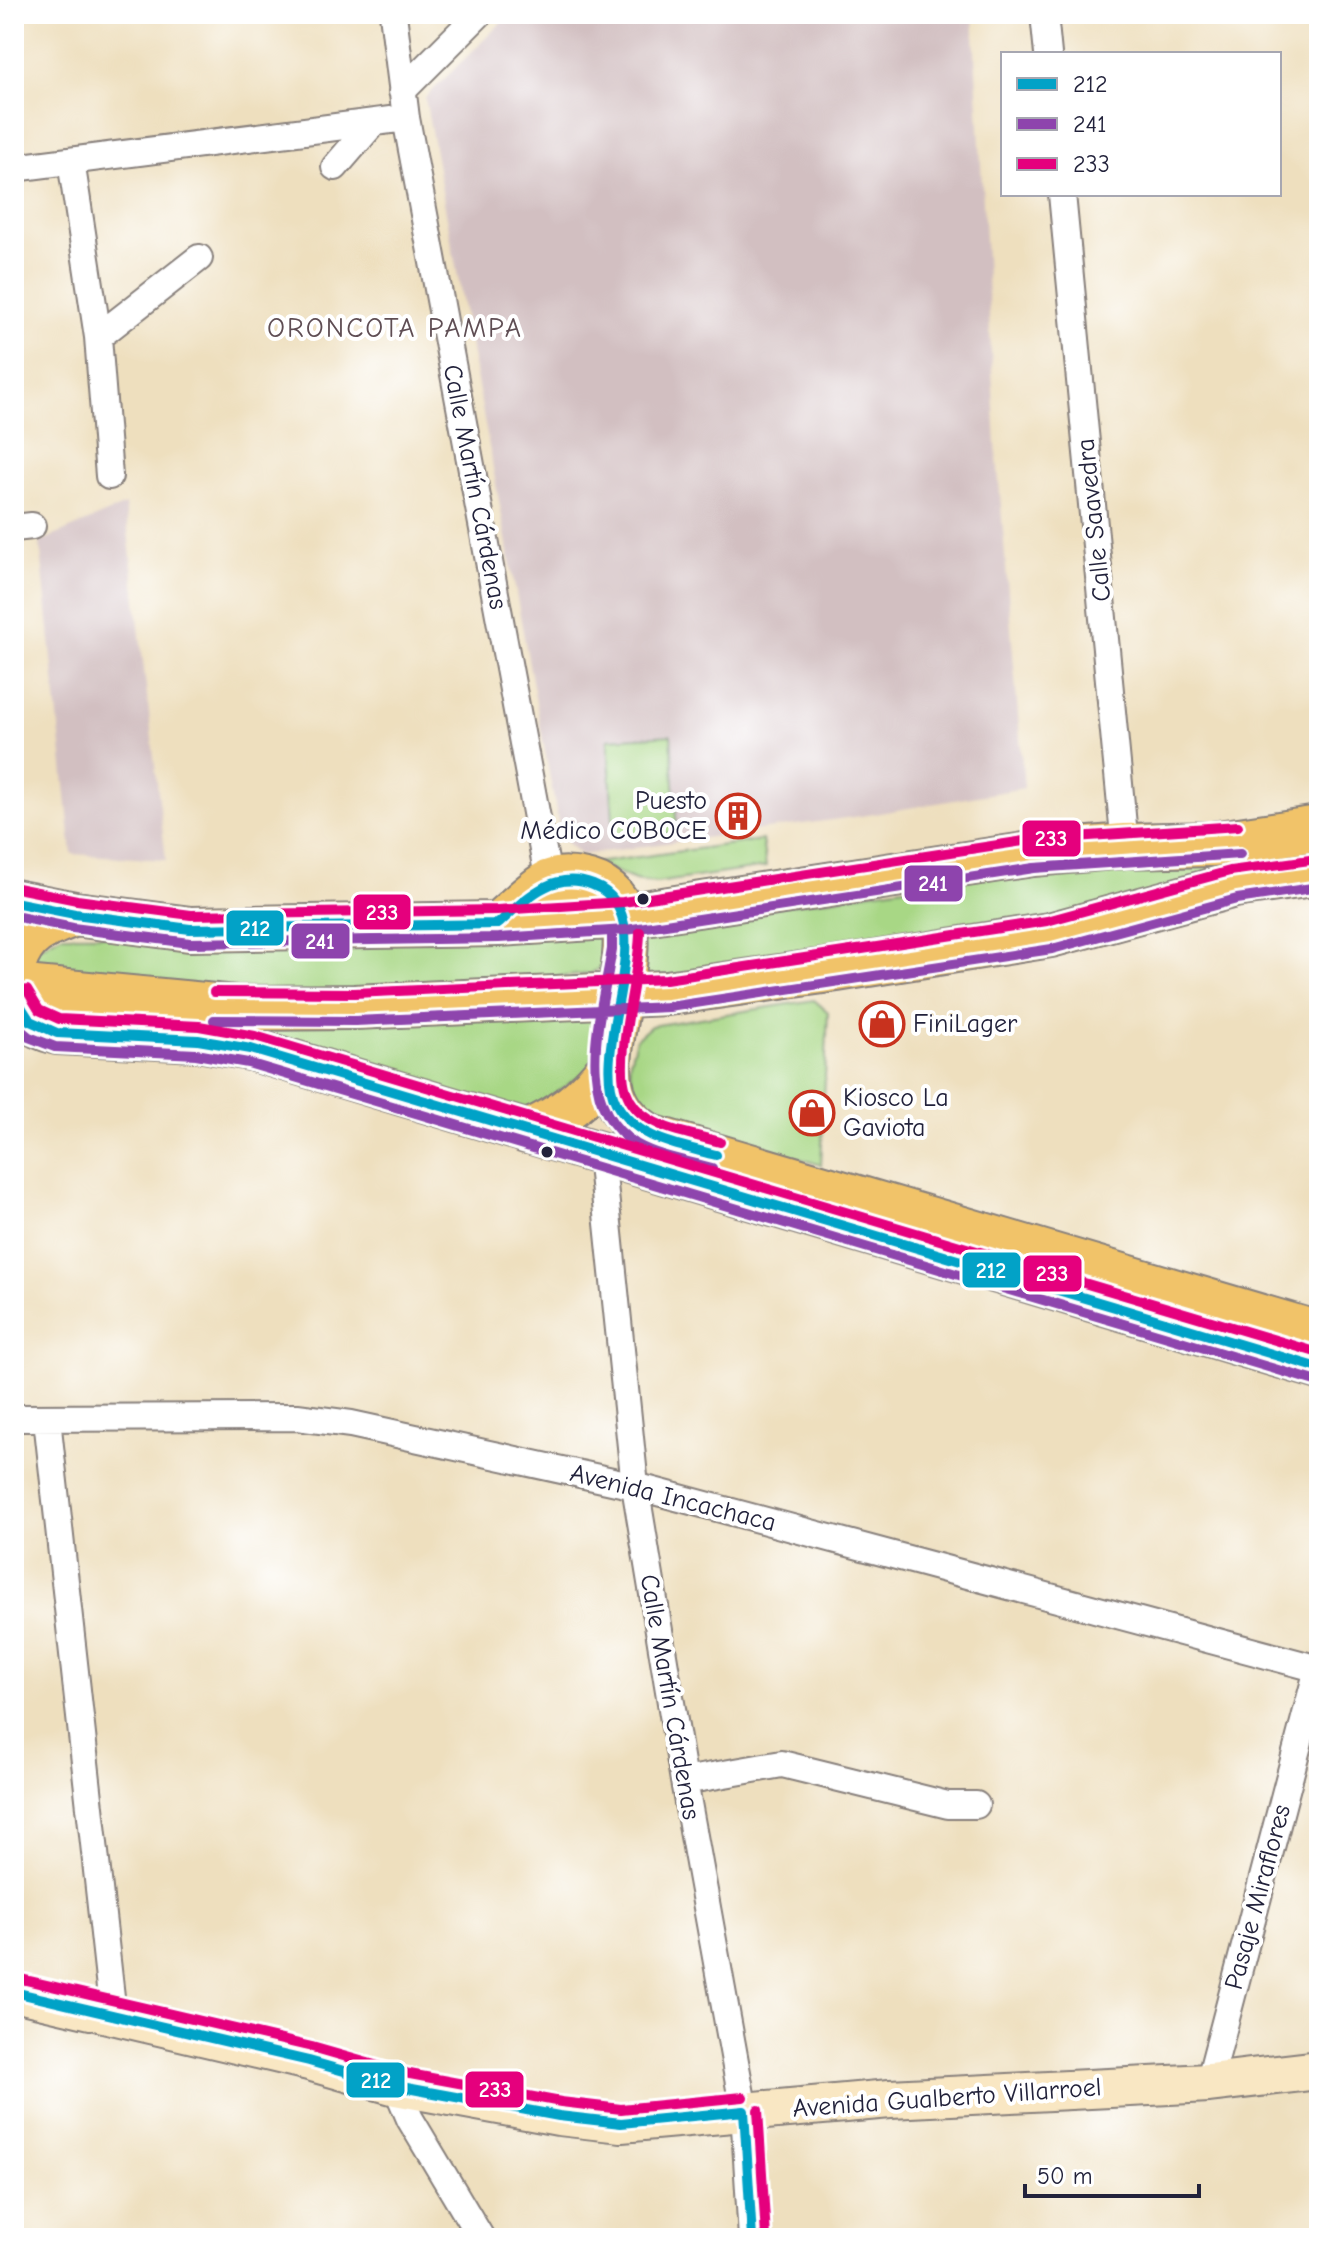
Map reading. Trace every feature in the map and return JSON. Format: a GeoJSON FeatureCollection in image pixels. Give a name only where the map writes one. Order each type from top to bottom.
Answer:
{"type":"FeatureCollection","features":[{"type":"Feature","properties":{"kind":"highway"},"geometry":{"type":"LineString","coordinates":[[14,902],[75,914],[190,929],[498,924],[624,916],[1032,854],[1125,846],[1212,844],[1319,828]]}},
{"type":"Feature","properties":{"kind":"highway"},"geometry":{"type":"LineString","coordinates":[[14,987],[236,1008],[354,1007],[667,993],[1050,935],[1234,885],[1319,873]]}},
{"type":"Feature","properties":{"kind":"highway"},"geometry":{"type":"LineString","coordinates":[[498,924],[549,882],[583,881],[599,886],[610,894],[624,916],[626,950],[620,996]]}},
{"type":"Feature","properties":{"kind":"highway"},"geometry":{"type":"LineString","coordinates":[[14,964],[18,950],[29,935],[75,914]]}},
{"type":"Feature","properties":{"kind":"main road"},"geometry":{"type":"LineString","coordinates":[[14,996],[25,1017],[37,1028],[57,1033],[198,1040],[251,1049],[1319,1368]]}},
{"type":"Feature","properties":{"kind":"main road"},"geometry":{"type":"LineString","coordinates":[[620,996],[609,1067],[611,1091],[619,1108],[634,1126],[651,1136],[1319,1333]]}},
{"type":"Feature","properties":{"kind":"main road"},"geometry":{"type":"LineString","coordinates":[[526,1132],[569,1110],[591,1091],[609,1067]]}},
{"type":"Feature","properties":{"kind":"main road","name":"Avenida Gualberto Villarroel"},"geometry":{"type":"LineString","coordinates":[[14,1992],[309,2061],[396,2086],[559,2116],[621,2123],[890,2099],[1209,2083],[1319,2070]]}},
{"type":"Feature","properties":{"kind":"street","name":"Calle Martín Cárdenas"},"geometry":{"type":"LineString","coordinates":[[393,14],[406,118],[549,882]]}},
{"type":"Feature","properties":{"kind":"street"},"geometry":{"type":"LineString","coordinates":[[402,91],[479,14]]}},
{"type":"Feature","properties":{"kind":"street"},"geometry":{"type":"LineString","coordinates":[[1044,14],[1048,52]]}},
{"type":"Feature","properties":{"kind":"street"},"geometry":{"type":"LineString","coordinates":[[14,168],[406,118]]}},
{"type":"Feature","properties":{"kind":"street"},"geometry":{"type":"LineString","coordinates":[[335,167],[373,123]]}},
{"type":"Feature","properties":{"kind":"street"},"geometry":{"type":"LineString","coordinates":[[71,161],[98,337],[109,476]]}},
{"type":"Feature","properties":{"kind":"street","name":"Calle Saavedra"},"geometry":{"type":"LineString","coordinates":[[1062,196],[1125,846]]}},
{"type":"Feature","properties":{"kind":"street"},"geometry":{"type":"LineString","coordinates":[[98,337],[199,258]]}},
{"type":"Feature","properties":{"kind":"street","name":"Calle Martín Cárdenas"},"geometry":{"type":"LineString","coordinates":[[601,1155],[635,1486],[684,1781],[744,2111],[752,2238]]}},
{"type":"Feature","properties":{"kind":"street","name":"Avenida Incachaca"},"geometry":{"type":"LineString","coordinates":[[14,1418],[297,1417],[351,1424],[635,1486],[1319,1667]]}},
{"type":"Feature","properties":{"kind":"street"},"geometry":{"type":"LineString","coordinates":[[47,1419],[113,2015]]}},
{"type":"Feature","properties":{"kind":"street","name":"Pasaje Miraflores"},"geometry":{"type":"LineString","coordinates":[[1209,2083],[1319,1667]]}},
{"type":"Feature","properties":{"kind":"street"},"geometry":{"type":"LineString","coordinates":[[684,1781],[782,1764],[948,1805],[976,1805]]}},
{"type":"Feature","properties":{"kind":"street"},"geometry":{"type":"LineString","coordinates":[[396,2086],[410,2119],[481,2238]]}},
{"type":"Feature","properties":{"kind":"shaded area"},"geometry":{"type":"Polygon","coordinates":[[[510,14],[973,14],[996,445],[1024,788],[868,815],[581,855],[561,838],[425,98],[510,14]]]}},
{"type":"Feature","properties":{"kind":"shaded area"},"geometry":{"type":"Polygon","coordinates":[[[125,505],[166,860],[72,854],[40,542],[125,505]]]}},
{"type":"Feature","properties":{"kind":"green space"},"geometry":{"type":"Polygon","coordinates":[[[671,735],[677,833],[614,837],[608,739],[671,735]]]}},
{"type":"Feature","properties":{"kind":"green space"},"geometry":{"type":"Polygon","coordinates":[[[762,840],[766,867],[656,883],[635,880],[595,863],[762,840]]]}},
{"type":"Feature","properties":{"kind":"green space"},"geometry":{"type":"Polygon","coordinates":[[[1228,859],[1234,870],[1041,922],[637,984],[639,929],[1016,869],[1228,859]]]}},
{"type":"Feature","properties":{"kind":"green space"},"geometry":{"type":"Polygon","coordinates":[[[614,931],[605,964],[590,974],[358,996],[25,975],[29,953],[61,935],[614,931]]]}},
{"type":"Feature","properties":{"kind":"green space"},"geometry":{"type":"Polygon","coordinates":[[[814,1000],[828,1012],[821,1165],[653,1114],[636,1098],[629,1065],[636,1039],[651,1026],[814,1000]]]}},
{"type":"Feature","properties":{"kind":"green space"},"geometry":{"type":"Polygon","coordinates":[[[603,1015],[594,1066],[523,1116],[237,1031],[247,1022],[603,1015]]]}},
{"type":"Feature","properties":{"kind":"transit line","name":"233"},"geometry":{"type":"LineString","coordinates":[[17,888],[77,900],[191,915],[497,910],[623,902],[1030,840],[1238,826]]}},
{"type":"Feature","properties":{"kind":"transit line","name":"241"},"geometry":{"type":"LineString","coordinates":[[14,916],[73,928],[190,943],[499,938],[626,930],[1034,868],[1240,854]]}},
{"type":"Feature","properties":{"kind":"transit line","name":"233"},"geometry":{"type":"LineString","coordinates":[[214,992],[354,993],[666,979],[1047,921],[1230,871],[1317,859]]}},
{"type":"Feature","properties":{"kind":"transit line","name":"212"},"geometry":{"type":"LineString","coordinates":[[498,924],[530,896],[565,881],[593,885],[614,900],[624,923],[625,952],[611,1050],[610,1079],[616,1103],[635,1125],[647,1133],[673,1144],[716,1155]]}},
{"type":"Feature","properties":{"kind":"transit line","name":"241"},"geometry":{"type":"LineString","coordinates":[[214,1020],[355,1021],[669,1007],[1052,949],[1237,899],[1319,887]]}},
{"type":"Feature","properties":{"kind":"transit line","name":"212"},"geometry":{"type":"LineString","coordinates":[[14,902],[75,914],[190,929],[498,924]]}},
{"type":"Feature","properties":{"kind":"transit line","name":"241"},"geometry":{"type":"LineString","coordinates":[[612,932],[596,1054],[597,1081],[603,1105],[615,1126],[636,1144],[712,1168]]}},
{"type":"Feature","properties":{"kind":"transit line","name":"233"},"geometry":{"type":"LineString","coordinates":[[640,932],[623,1058],[626,1091],[645,1117],[675,1130],[720,1142]]}},
{"type":"Feature","properties":{"kind":"transit line","name":"233"},"geometry":{"type":"LineString","coordinates":[[27,990],[39,1010],[59,1019],[199,1026],[255,1036],[1319,1353]]}},
{"type":"Feature","properties":{"kind":"transit line","name":"212"},"geometry":{"type":"LineString","coordinates":[[14,996],[30,1021],[57,1033],[198,1040],[251,1049],[1319,1368]]}},
{"type":"Feature","properties":{"kind":"transit line","name":"241"},"geometry":{"type":"LineString","coordinates":[[14,1025],[29,1037],[55,1047],[196,1054],[248,1063],[1315,1381]]}},
{"type":"Feature","properties":{"kind":"transit line","name":"233"},"geometry":{"type":"LineString","coordinates":[[17,1978],[312,2047],[399,2072],[561,2102],[621,2109],[743,2097]]}},
{"type":"Feature","properties":{"kind":"transit line","name":"212"},"geometry":{"type":"LineString","coordinates":[[14,1992],[309,2061],[396,2086],[559,2116],[621,2123],[744,2111]]}},
{"type":"Feature","properties":{"kind":"transit line","name":"233"},"geometry":{"type":"LineString","coordinates":[[758,2110],[766,2237]]}},
{"type":"Feature","properties":{"kind":"transit line","name":"212"},"geometry":{"type":"LineString","coordinates":[[744,2111],[752,2238]]}},
{"type":"Feature","properties":{"kind":"place","name":"Puesto Médico COBOCE"},"geometry":{"type":"Point","coordinates":[738,816]}},
{"type":"Feature","properties":{"kind":"place","name":"FiniLager"},"geometry":{"type":"Point","coordinates":[882,1024]}},
{"type":"Feature","properties":{"kind":"place","name":"Kiosco La Gaviota"},"geometry":{"type":"Point","coordinates":[812,1113]}},
{"type":"Feature","properties":{"kind":"district","name":"ORONCOTA PAMPA"},"geometry":{"type":"Point","coordinates":[395,328]}}]}
